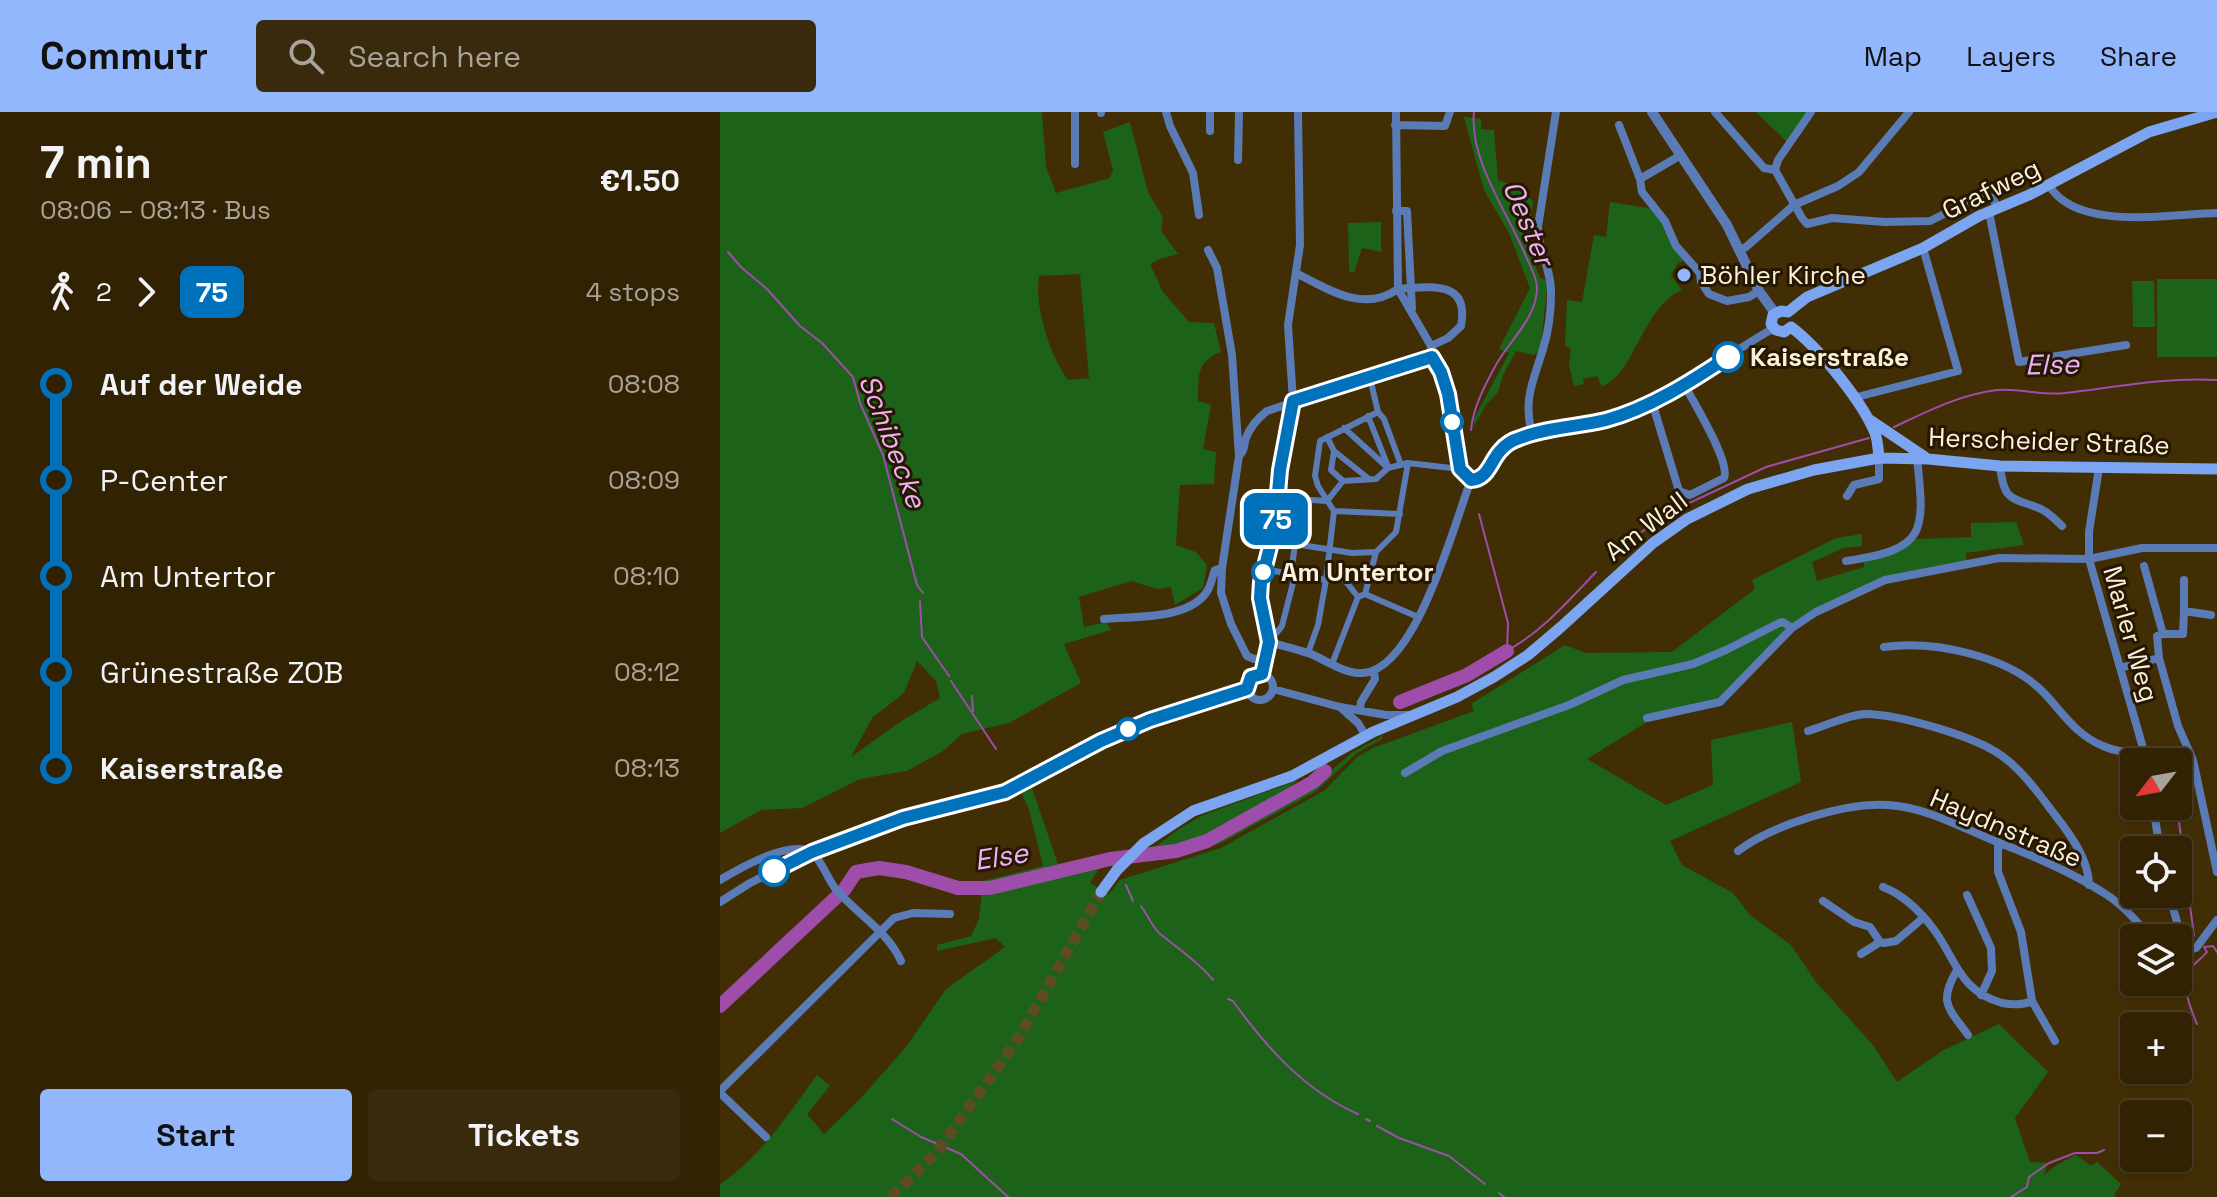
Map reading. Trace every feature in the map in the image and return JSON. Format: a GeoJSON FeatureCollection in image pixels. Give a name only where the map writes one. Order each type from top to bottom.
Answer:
{"type":"FeatureCollection","features":[{"type":"Feature","properties":{"kind":"main road","name":"Grafweg"},"geometry":{"type":"LineString","coordinates":[[1775,313],[1788,312],[1807,297],[1828,287],[1923,248],[2149,132],[2217,112]]}},
{"type":"Feature","properties":{"kind":"main road"},"geometry":{"type":"LineString","coordinates":[[1788,312],[1792,318],[1791,327]]}},
{"type":"Feature","properties":{"kind":"main road"},"geometry":{"type":"LineString","coordinates":[[1775,313],[1771,320],[1774,328],[1783,332],[1791,327]]}},
{"type":"Feature","properties":{"kind":"main road"},"geometry":{"type":"LineString","coordinates":[[1791,327],[1814,346],[1866,417],[1875,433],[1879,458]]}},
{"type":"Feature","properties":{"kind":"main road"},"geometry":{"type":"LineString","coordinates":[[1866,417],[1922,458]]}},
{"type":"Feature","properties":{"kind":"main road"},"geometry":{"type":"LineString","coordinates":[[1879,458],[1889,447],[1885,430]]}},
{"type":"Feature","properties":{"kind":"main road","name":"Herscheider Straße"},"geometry":{"type":"LineString","coordinates":[[1879,458],[1922,458],[2000,466],[2217,469]]}},
{"type":"Feature","properties":{"kind":"main road","name":"Am Wall"},"geometry":{"type":"LineString","coordinates":[[1101,892],[1117,870],[1144,843],[1193,811],[1292,776],[1370,734],[1457,697],[1528,655],[1641,553],[1687,519],[1772,480],[1879,458]]}},
{"type":"Feature","properties":{"kind":"street"},"geometry":{"type":"LineString","coordinates":[[1075,112],[1075,164]]}},
{"type":"Feature","properties":{"kind":"street"},"geometry":{"type":"LineString","coordinates":[[1166,112],[1193,173],[1199,215]]}},
{"type":"Feature","properties":{"kind":"street"},"geometry":{"type":"LineString","coordinates":[[1210,112],[1210,131]]}},
{"type":"Feature","properties":{"kind":"street"},"geometry":{"type":"LineString","coordinates":[[1238,160],[1239,112]]}},
{"type":"Feature","properties":{"kind":"street"},"geometry":{"type":"LineString","coordinates":[[1262,674],[1269,642],[1260,598],[1275,527],[1280,470],[1293,401],[1288,325],[1300,230],[1298,112]]}},
{"type":"Feature","properties":{"kind":"street"},"geometry":{"type":"LineString","coordinates":[[1396,112],[1398,289],[1431,346],[1432,357],[1441,372],[1448,394],[1460,469],[1471,480]]}},
{"type":"Feature","properties":{"kind":"street"},"geometry":{"type":"LineString","coordinates":[[1445,126],[1450,112]]}},
{"type":"Feature","properties":{"kind":"street"},"geometry":{"type":"LineString","coordinates":[[1532,434],[1527,412],[1529,388],[1543,350],[1551,298],[1551,284],[1538,227],[1556,112]]}},
{"type":"Feature","properties":{"kind":"street"},"geometry":{"type":"LineString","coordinates":[[1652,112],[1727,225],[1759,291],[1775,313]]}},
{"type":"Feature","properties":{"kind":"street"},"geometry":{"type":"LineString","coordinates":[[1715,112],[1764,168],[1775,170]]}},
{"type":"Feature","properties":{"kind":"street"},"geometry":{"type":"LineString","coordinates":[[1811,112],[1778,160],[1775,170],[1807,224],[1832,218],[1930,221],[1982,195],[1993,198],[2019,362],[2126,345]]}},
{"type":"Feature","properties":{"kind":"street"},"geometry":{"type":"LineString","coordinates":[[1739,250],[1794,205],[1838,186],[1859,172],[1909,112]]}},
{"type":"Feature","properties":{"kind":"street"},"geometry":{"type":"LineString","coordinates":[[1395,125],[1456,125]]}},
{"type":"Feature","properties":{"kind":"street"},"geometry":{"type":"LineString","coordinates":[[1619,125],[1642,192],[1655,206],[1676,246],[1700,273],[1701,282],[1709,294],[1727,301],[1739,300],[1759,291]]}},
{"type":"Feature","properties":{"kind":"street"},"geometry":{"type":"LineString","coordinates":[[1640,179],[1681,155]]}},
{"type":"Feature","properties":{"kind":"street"},"geometry":{"type":"LineString","coordinates":[[2049,185],[2064,203],[2098,215],[2217,213]]}},
{"type":"Feature","properties":{"kind":"street"},"geometry":{"type":"LineString","coordinates":[[1396,211],[1407,211],[1412,310]]}},
{"type":"Feature","properties":{"kind":"street"},"geometry":{"type":"LineString","coordinates":[[1853,398],[1958,371],[1923,248]]}},
{"type":"Feature","properties":{"kind":"street"},"geometry":{"type":"LineString","coordinates":[[1208,250],[1217,268],[1232,355],[1239,456],[1237,493],[1222,568],[1223,604],[1250,658],[1266,659]]}},
{"type":"Feature","properties":{"kind":"street"},"geometry":{"type":"LineString","coordinates":[[1296,273],[1357,300],[1388,296],[1398,289],[1438,286],[1458,297],[1463,317],[1458,331],[1431,346]]}},
{"type":"Feature","properties":{"kind":"street"},"geometry":{"type":"LineString","coordinates":[[1471,480],[1483,477],[1503,447],[1532,434],[1607,419],[1652,402],[1774,328]]}},
{"type":"Feature","properties":{"kind":"street"},"geometry":{"type":"LineString","coordinates":[[1239,456],[1244,451],[1247,434],[1261,415],[1293,401],[1432,357]]}},
{"type":"Feature","properties":{"kind":"street"},"geometry":{"type":"LineString","coordinates":[[1332,664],[1362,596],[1376,552],[1396,532],[1400,514],[1404,464],[1378,412],[1370,378]]}},
{"type":"Feature","properties":{"kind":"street"},"geometry":{"type":"LineString","coordinates":[[1652,402],[1679,491],[1690,495],[1724,478],[1727,474],[1719,451],[1684,384]]}},
{"type":"Feature","properties":{"kind":"street"},"geometry":{"type":"LineString","coordinates":[[1308,653],[1330,578],[1334,511],[1315,476],[1317,450],[1320,441],[1378,412]]}},
{"type":"Feature","properties":{"kind":"street"},"geometry":{"type":"LineString","coordinates":[[1368,416],[1388,468]]}},
{"type":"Feature","properties":{"kind":"street"},"geometry":{"type":"LineString","coordinates":[[1344,428],[1388,468]]}},
{"type":"Feature","properties":{"kind":"street"},"geometry":{"type":"LineString","coordinates":[[1327,437],[1334,451],[1369,480]]}},
{"type":"Feature","properties":{"kind":"street"},"geometry":{"type":"LineString","coordinates":[[1331,470],[1334,451]]}},
{"type":"Feature","properties":{"kind":"street"},"geometry":{"type":"LineString","coordinates":[[1847,496],[1853,486],[1879,480],[1879,458]]}},
{"type":"Feature","properties":{"kind":"street"},"geometry":{"type":"LineString","coordinates":[[1846,561],[1874,557],[1899,549],[1910,541],[1922,515],[1922,458]]}},
{"type":"Feature","properties":{"kind":"street"},"geometry":{"type":"LineString","coordinates":[[1331,470],[1343,481],[1376,479],[1388,468],[1404,464],[1460,469]]}},
{"type":"Feature","properties":{"kind":"street"},"geometry":{"type":"LineString","coordinates":[[2000,466],[2004,487],[2012,500],[2042,510],[2062,526]]}},
{"type":"Feature","properties":{"kind":"street","name":"Marler Weg"},"geometry":{"type":"LineString","coordinates":[[2099,468],[2088,541],[2089,559],[2144,748]]}},
{"type":"Feature","properties":{"kind":"street"},"geometry":{"type":"LineString","coordinates":[[1315,476],[1331,470]]}},
{"type":"Feature","properties":{"kind":"street"},"geometry":{"type":"LineString","coordinates":[[1269,642],[1357,672],[1374,671],[1393,657],[1418,617],[1443,563],[1471,480]]}},
{"type":"Feature","properties":{"kind":"street"},"geometry":{"type":"LineString","coordinates":[[1327,501],[1343,481]]}},
{"type":"Feature","properties":{"kind":"street"},"geometry":{"type":"LineString","coordinates":[[1279,498],[1327,501]]}},
{"type":"Feature","properties":{"kind":"street"},"geometry":{"type":"LineString","coordinates":[[1334,511],[1400,514]]}},
{"type":"Feature","properties":{"kind":"street"},"geometry":{"type":"LineString","coordinates":[[1269,642],[1282,626],[1293,575],[1295,544],[1352,553],[1376,552]]}},
{"type":"Feature","properties":{"kind":"street"},"geometry":{"type":"LineString","coordinates":[[1647,718],[1720,702],[1792,628],[1816,612],[1873,584],[1915,572],[1999,558],[2089,559],[2142,548],[2217,548]]}},
{"type":"Feature","properties":{"kind":"street"},"geometry":{"type":"LineString","coordinates":[[2144,566],[2163,634]]}},
{"type":"Feature","properties":{"kind":"street"},"geometry":{"type":"LineString","coordinates":[[1104,619],[1188,607],[1199,601],[1210,587],[1215,570],[1222,568]]}},
{"type":"Feature","properties":{"kind":"street"},"geometry":{"type":"LineString","coordinates":[[1264,569],[1344,579],[1362,596],[1418,617]]}},
{"type":"Feature","properties":{"kind":"street"},"geometry":{"type":"LineString","coordinates":[[2184,580],[2183,634],[2157,636],[2159,658],[2187,748]]}},
{"type":"Feature","properties":{"kind":"street"},"geometry":{"type":"LineString","coordinates":[[2184,611],[2211,615]]}},
{"type":"Feature","properties":{"kind":"street"},"geometry":{"type":"LineString","coordinates":[[1405,773],[1442,751],[1569,705],[1623,680],[1693,664],[1779,623],[1792,628]]}},
{"type":"Feature","properties":{"kind":"street"},"geometry":{"type":"LineString","coordinates":[[1884,647],[1899,645],[1971,653],[2001,664],[2025,676],[2082,735],[2120,751]]}},
{"type":"Feature","properties":{"kind":"street"},"geometry":{"type":"LineString","coordinates":[[2120,668],[2159,658]]}},
{"type":"Feature","properties":{"kind":"street"},"geometry":{"type":"LineString","coordinates":[[1370,734],[1373,720],[1360,709],[1375,679],[1374,671]]}},
{"type":"Feature","properties":{"kind":"street"},"geometry":{"type":"LineString","coordinates":[[1262,674],[1271,680],[1273,689],[1268,698],[1259,701],[1251,697],[1247,689],[1251,677],[1262,674]]}},
{"type":"Feature","properties":{"kind":"street"},"geometry":{"type":"LineString","coordinates":[[720,902],[812,852],[903,818],[1005,792],[1101,741],[1150,720],[1247,689]]}},
{"type":"Feature","properties":{"kind":"street","name":"Am Wall"},"geometry":{"type":"LineString","coordinates":[[1273,689],[1340,707],[1386,715],[1415,715]]}},
{"type":"Feature","properties":{"kind":"street"},"geometry":{"type":"LineString","coordinates":[[1340,707],[1370,734]]}},
{"type":"Feature","properties":{"kind":"street"},"geometry":{"type":"LineString","coordinates":[[1808,731],[1866,714],[1912,722],[1958,735],[2002,756],[2026,779],[2062,824],[2089,871],[2089,885]]}},
{"type":"Feature","properties":{"kind":"street"},"geometry":{"type":"LineString","coordinates":[[2192,758],[2217,872]]}},
{"type":"Feature","properties":{"kind":"street","name":"Haydnstraße"},"geometry":{"type":"LineString","coordinates":[[1738,851],[1760,837],[1804,819],[1870,805],[1908,808],[2025,851],[2107,894],[2139,924]]}},
{"type":"Feature","properties":{"kind":"street"},"geometry":{"type":"LineString","coordinates":[[1998,842],[1998,872],[2021,932],[2032,1001],[2055,1041]]}},
{"type":"Feature","properties":{"kind":"street"},"geometry":{"type":"LineString","coordinates":[[720,880],[779,852],[803,849],[812,852],[834,887],[880,931],[901,961]]}},
{"type":"Feature","properties":{"kind":"street"},"geometry":{"type":"LineString","coordinates":[[1883,887],[1900,894],[1923,918],[1957,970],[1981,995],[2006,1004],[2024,1005],[2032,1001]]}},
{"type":"Feature","properties":{"kind":"street"},"geometry":{"type":"LineString","coordinates":[[1967,895],[1991,948],[1992,971],[1981,995]]}},
{"type":"Feature","properties":{"kind":"street"},"geometry":{"type":"LineString","coordinates":[[1823,901],[1854,922],[1870,927],[1880,942]]}},
{"type":"Feature","properties":{"kind":"street"},"geometry":{"type":"LineString","coordinates":[[766,1137],[720,1092],[880,931],[901,914],[950,914]]}},
{"type":"Feature","properties":{"kind":"street"},"geometry":{"type":"LineString","coordinates":[[1861,954],[1880,942],[1896,941],[1923,918]]}},
{"type":"Feature","properties":{"kind":"street"},"geometry":{"type":"LineString","coordinates":[[2192,947],[2201,942],[2217,920]]}},
{"type":"Feature","properties":{"kind":"street"},"geometry":{"type":"LineString","coordinates":[[1957,970],[1946,989],[1946,1000],[1968,1035]]}},
{"type":"Feature","properties":{"kind":"green space"},"geometry":{"type":"Polygon","coordinates":[[[720,112],[1042,112],[1046,167],[1056,193],[1110,178],[1113,170],[1103,132],[1130,122],[1148,192],[1163,217],[1161,231],[1178,254],[1150,264],[1163,292],[1189,322],[1214,323],[1221,352],[1207,360],[1200,371],[1198,385],[1198,401],[1211,405],[1203,449],[1216,452],[1214,484],[1180,485],[1176,545],[1196,552],[1207,565],[1203,588],[1175,605],[1171,587],[1157,589],[1131,581],[1079,597],[1084,627],[1106,622],[1111,630],[1064,644],[1081,683],[1009,723],[962,734],[943,751],[907,771],[860,779],[802,808],[761,810],[720,833],[720,112]],[[1080,274],[1039,276],[1041,316],[1055,358],[1068,380],[1089,378],[1080,274]],[[917,661],[904,693],[872,718],[851,757],[940,698],[936,681],[917,661]]]}},
{"type":"Feature","properties":{"kind":"green space"},"geometry":{"type":"Polygon","coordinates":[[[1756,112],[1809,112],[1788,143],[1756,112]]]}},
{"type":"Feature","properties":{"kind":"green space"},"geometry":{"type":"Polygon","coordinates":[[[1464,117],[1481,119],[1481,129],[1494,130],[1498,180],[1516,186],[1533,201],[1527,243],[1540,278],[1547,280],[1540,352],[1533,355],[1516,351],[1498,392],[1485,406],[1474,426],[1474,419],[1509,353],[1499,349],[1530,288],[1509,233],[1484,190],[1464,117]]]}},
{"type":"Feature","properties":{"kind":"green space"},"geometry":{"type":"Polygon","coordinates":[[[1610,202],[1654,209],[1685,260],[1677,264],[1671,275],[1682,290],[1657,311],[1613,380],[1602,386],[1597,376],[1583,379],[1584,384],[1574,386],[1569,365],[1571,349],[1565,345],[1567,300],[1582,302],[1594,235],[1606,237],[1610,202]]]}},
{"type":"Feature","properties":{"kind":"green space"},"geometry":{"type":"Polygon","coordinates":[[[1381,222],[1381,252],[1362,248],[1354,273],[1349,271],[1348,223],[1381,222]]]}},
{"type":"Feature","properties":{"kind":"green space"},"geometry":{"type":"Polygon","coordinates":[[[2157,279],[2217,279],[2217,357],[2157,357],[2157,279]]]}},
{"type":"Feature","properties":{"kind":"green space"},"geometry":{"type":"Polygon","coordinates":[[[2132,281],[2154,281],[2155,327],[2133,327],[2132,281]]]}},
{"type":"Feature","properties":{"kind":"green space"},"geometry":{"type":"Polygon","coordinates":[[[2016,522],[2024,545],[1966,553],[1967,564],[1885,580],[1792,628],[1720,702],[1657,716],[1587,759],[1666,805],[1713,785],[1711,740],[1792,722],[1801,782],[1670,841],[1682,865],[1733,893],[1750,915],[1791,945],[1816,982],[1873,1045],[1897,1082],[1942,1051],[1999,1024],[2048,1072],[2015,1118],[2030,1162],[2047,1163],[2044,1175],[2076,1155],[2091,1166],[2097,1162],[2121,1184],[2114,1195],[2116,1197],[720,1197],[720,1184],[761,1148],[817,1075],[830,1086],[807,1114],[824,1134],[906,1047],[946,989],[1005,947],[996,938],[937,951],[937,945],[971,936],[979,919],[983,881],[1043,866],[1022,794],[1032,788],[1058,864],[1107,856],[1090,883],[1109,894],[1120,880],[1221,848],[1325,790],[1357,757],[1373,748],[1474,711],[1471,704],[1565,645],[1586,653],[1672,652],[1755,589],[1752,580],[1836,538],[1862,534],[1862,546],[1844,548],[1812,562],[1817,581],[1864,567],[1864,562],[1902,550],[1916,539],[1971,537],[1971,523],[2016,522]]]}},
{"type":"Feature","properties":{"kind":"green space"},"geometry":{"type":"Polygon","coordinates":[[[1382,736],[1382,739],[1357,753],[1315,792],[1223,842],[1200,851],[1299,797],[1353,752],[1382,736]]]}},
{"type":"Feature","properties":{"kind":"green space"},"geometry":{"type":"Polygon","coordinates":[[[1299,780],[1264,806],[1212,834],[1150,851],[1203,815],[1299,780]]]}},
{"type":"Feature","properties":{"kind":"waterway","name":"Oester"},"geometry":{"type":"LineString","coordinates":[[1471,430],[1484,387],[1533,309],[1537,288],[1536,279],[1483,167],[1474,130],[1474,112]]}},
{"type":"Feature","properties":{"kind":"waterway","name":"Schibecke"},"geometry":{"type":"LineString","coordinates":[[728,252],[853,377],[860,403],[883,455],[917,585],[923,593]]}},
{"type":"Feature","properties":{"kind":"waterway","name":"Else"},"geometry":{"type":"LineString","coordinates":[[1894,427],[1957,400],[1997,390],[2056,394],[2159,381],[2217,380]]}},
{"type":"Feature","properties":{"kind":"waterway","name":"Else"},"geometry":{"type":"LineString","coordinates":[[1629,541],[1668,513],[1766,467],[1869,438]]}},
{"type":"Feature","properties":{"kind":"waterway","name":"Oester"},"geometry":{"type":"LineString","coordinates":[[1479,514],[1508,623],[1507,651]]}},
{"type":"Feature","properties":{"kind":"waterway","name":"Else"},"geometry":{"type":"LineString","coordinates":[[1508,650],[1544,624],[1596,572]]}},
{"type":"Feature","properties":{"kind":"waterway","name":"Schibecke"},"geometry":{"type":"LineString","coordinates":[[920,601],[922,637],[949,676]]}},
{"type":"Feature","properties":{"kind":"waterway","name":"Else"},"geometry":{"type":"LineString","coordinates":[[1400,702],[1467,675],[1507,651]]}},
{"type":"Feature","properties":{"kind":"waterway","name":"Schibecke"},"geometry":{"type":"LineString","coordinates":[[951,681],[996,749]]}},
{"type":"Feature","properties":{"kind":"waterway"},"geometry":{"type":"LineString","coordinates":[[972,696],[973,711]]}},
{"type":"Feature","properties":{"kind":"waterway","name":"Else"},"geometry":{"type":"LineString","coordinates":[[720,1006],[844,890],[856,872],[879,868],[906,872],[958,888],[990,888],[1110,859],[1176,851],[1207,841],[1313,782],[1325,771]]}},
{"type":"Feature","properties":{"kind":"waterway"},"geometry":{"type":"LineString","coordinates":[[2179,820],[2194,936]]}},
{"type":"Feature","properties":{"kind":"waterway"},"geometry":{"type":"LineString","coordinates":[[1126,885],[1133,901]]}},
{"type":"Feature","properties":{"kind":"waterway"},"geometry":{"type":"LineString","coordinates":[[1141,906],[1159,933],[1195,961],[1213,980]]}},
{"type":"Feature","properties":{"kind":"waterway"},"geometry":{"type":"LineString","coordinates":[[2197,1024],[2189,1002],[2187,980],[2193,966],[2207,952],[2204,947],[2213,946],[2217,952]]}},
{"type":"Feature","properties":{"kind":"waterway"},"geometry":{"type":"LineString","coordinates":[[1228,999],[1288,1066],[1321,1093],[1358,1114]]}},
{"type":"Feature","properties":{"kind":"waterway"},"geometry":{"type":"LineString","coordinates":[[892,1119],[921,1137],[961,1154],[1008,1197]]}},
{"type":"Feature","properties":{"kind":"waterway"},"geometry":{"type":"LineString","coordinates":[[1366,1119],[1370,1121]]}},
{"type":"Feature","properties":{"kind":"waterway"},"geometry":{"type":"LineString","coordinates":[[1377,1126],[1399,1138],[1449,1156],[1485,1184]]}},
{"type":"Feature","properties":{"kind":"waterway"},"geometry":{"type":"LineString","coordinates":[[2011,1197],[2027,1187],[2029,1177],[2049,1163],[2075,1153],[2104,1150]]}},
{"type":"Feature","properties":{"kind":"waterway"},"geometry":{"type":"LineString","coordinates":[[1499,1193],[1504,1197]]}},
{"type":"Feature","properties":{"kind":"tunnel"},"geometry":{"type":"LineString","coordinates":[[891,1197],[937,1152],[1018,1039],[1101,892]]}},
{"type":"Feature","properties":{"kind":"bus line","name":"75"},"geometry":{"type":"LineString","coordinates":[[774,871],[876,827],[1005,792],[1101,741],[1150,720],[1247,689],[1249,679],[1262,674],[1269,642],[1260,598],[1261,582],[1275,527],[1280,470],[1293,401],[1432,357],[1448,394],[1460,469],[1471,480],[1478,480],[1498,452],[1521,437],[1639,409],[1728,357]]}},
{"type":"Feature","properties":{"kind":"place","name":"Böhler Kirche"},"geometry":{"type":"Point","coordinates":[1684,275]}},
{"type":"Feature","properties":{"kind":"place","name":"Kaiserstraße"},"geometry":{"type":"Point","coordinates":[1728,357]}},
{"type":"Feature","properties":{"kind":"place","name":"Am Untertor"},"geometry":{"type":"Point","coordinates":[1263,572]}}]}
